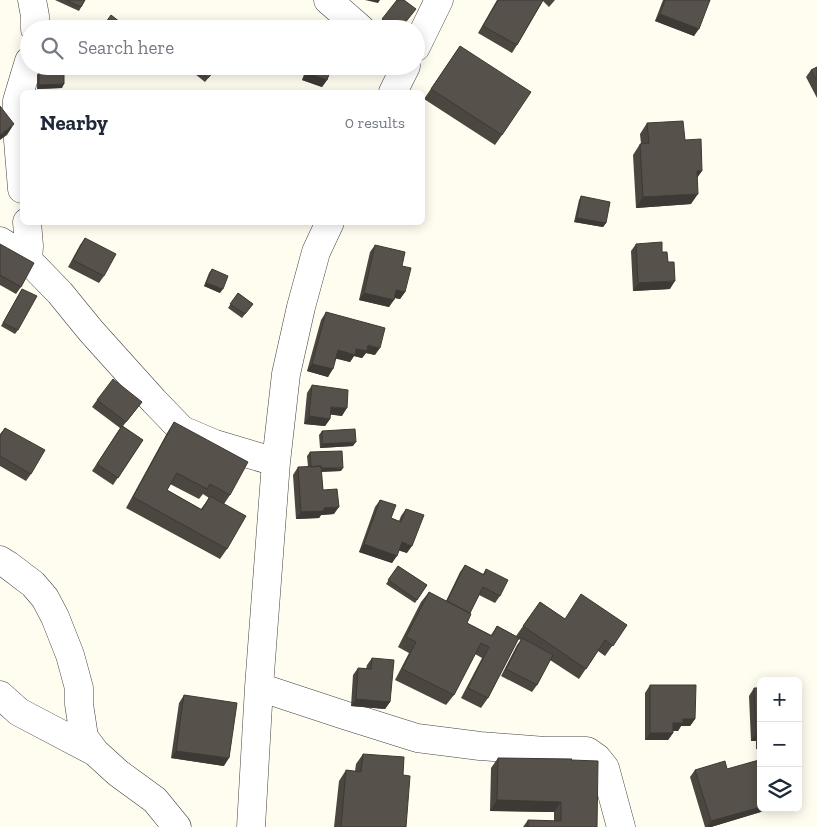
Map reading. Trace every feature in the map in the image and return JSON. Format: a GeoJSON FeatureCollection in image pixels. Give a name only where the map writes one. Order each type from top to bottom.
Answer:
{"type":"FeatureCollection","features":[{"type":"Feature","properties":{"kind":"street"},"geometry":{"type":"LineString","coordinates":[[32,0],[35,20]]}},
{"type":"Feature","properties":{"kind":"street"},"geometry":{"type":"LineString","coordinates":[[328,0],[351,20]]}},
{"type":"Feature","properties":{"kind":"street"},"geometry":{"type":"LineString","coordinates":[[425,28],[439,0]]}},
{"type":"Feature","properties":{"kind":"street"},"geometry":{"type":"LineString","coordinates":[[20,90],[25,75]]}},
{"type":"Feature","properties":{"kind":"street"},"geometry":{"type":"LineString","coordinates":[[394,90],[402,75]]}},
{"type":"Feature","properties":{"kind":"street"},"geometry":{"type":"LineString","coordinates":[[20,91],[16,116],[20,165]]}},
{"type":"Feature","properties":{"kind":"street"},"geometry":{"type":"LineString","coordinates":[[28,225],[28,261]]}},
{"type":"Feature","properties":{"kind":"street"},"geometry":{"type":"LineString","coordinates":[[251,827],[259,687],[276,462],[286,374],[301,306],[316,252],[329,225]]}},
{"type":"Feature","properties":{"kind":"street"},"geometry":{"type":"LineString","coordinates":[[0,241],[24,256],[60,293],[91,331],[182,430],[215,444],[276,462]]}},
{"type":"Feature","properties":{"kind":"street"},"geometry":{"type":"LineString","coordinates":[[0,560],[33,584],[45,598],[55,616],[70,656],[79,688],[79,704],[84,737],[95,752],[118,773],[155,800],[177,827]]}},
{"type":"Feature","properties":{"kind":"street"},"geometry":{"type":"LineString","coordinates":[[259,687],[417,738],[480,746],[545,751],[588,751],[605,768],[620,827]]}},
{"type":"Feature","properties":{"kind":"street"},"geometry":{"type":"LineString","coordinates":[[0,695],[19,712],[95,752]]}},
{"type":"Feature","properties":{"kind":"building"},"geometry":{"type":"Polygon","coordinates":[[[66,0],[85,0],[81,7],[66,0]]]}},
{"type":"Feature","properties":{"kind":"building"},"geometry":{"type":"Polygon","coordinates":[[[397,0],[404,0],[416,9],[407,20],[382,19],[397,0]]]}},
{"type":"Feature","properties":{"kind":"building"},"geometry":{"type":"Polygon","coordinates":[[[498,0],[543,0],[517,45],[483,26],[498,0]]]}},
{"type":"Feature","properties":{"kind":"building"},"geometry":{"type":"Polygon","coordinates":[[[665,0],[710,0],[699,29],[660,14],[665,0]]]}},
{"type":"Feature","properties":{"kind":"building"},"geometry":{"type":"Polygon","coordinates":[[[111,15],[117,20],[107,20],[111,15]]]}},
{"type":"Feature","properties":{"kind":"building"},"geometry":{"type":"Polygon","coordinates":[[[460,46],[531,92],[502,135],[431,89],[460,46]]]}},
{"type":"Feature","properties":{"kind":"building"},"geometry":{"type":"Polygon","coordinates":[[[817,67],[817,81],[811,70],[817,67]]]}},
{"type":"Feature","properties":{"kind":"building"},"geometry":{"type":"Polygon","coordinates":[[[39,75],[64,75],[64,84],[39,85],[39,75]]]}},
{"type":"Feature","properties":{"kind":"building"},"geometry":{"type":"Polygon","coordinates":[[[313,75],[329,75],[327,80],[313,75]]]}},
{"type":"Feature","properties":{"kind":"building"},"geometry":{"type":"Polygon","coordinates":[[[0,106],[14,124],[0,135],[0,106]]]}},
{"type":"Feature","properties":{"kind":"building"},"geometry":{"type":"Polygon","coordinates":[[[683,121],[685,140],[701,139],[702,171],[697,171],[698,194],[643,197],[640,144],[649,143],[647,123],[683,121]]]}},
{"type":"Feature","properties":{"kind":"building"},"geometry":{"type":"Polygon","coordinates":[[[581,196],[610,202],[606,223],[577,218],[581,196]]]}},
{"type":"Feature","properties":{"kind":"building"},"geometry":{"type":"Polygon","coordinates":[[[85,238],[116,254],[104,276],[73,260],[85,238]]]}},
{"type":"Feature","properties":{"kind":"building"},"geometry":{"type":"Polygon","coordinates":[[[662,242],[662,252],[667,252],[668,262],[674,262],[675,281],[638,283],[636,244],[662,242]]]}},
{"type":"Feature","properties":{"kind":"building"},"geometry":{"type":"Polygon","coordinates":[[[0,244],[34,263],[21,287],[0,275],[0,244]]]}},
{"type":"Feature","properties":{"kind":"building"},"geometry":{"type":"Polygon","coordinates":[[[375,245],[405,252],[402,266],[411,268],[405,292],[396,290],[394,300],[364,293],[375,245]]]}},
{"type":"Feature","properties":{"kind":"building"},"geometry":{"type":"Polygon","coordinates":[[[212,269],[228,276],[223,289],[206,283],[212,269]]]}},
{"type":"Feature","properties":{"kind":"building"},"geometry":{"type":"Polygon","coordinates":[[[22,289],[37,296],[18,330],[3,323],[22,289]]]}},
{"type":"Feature","properties":{"kind":"building"},"geometry":{"type":"Polygon","coordinates":[[[238,293],[253,304],[245,314],[230,304],[238,293]]]}},
{"type":"Feature","properties":{"kind":"building"},"geometry":{"type":"Polygon","coordinates":[[[326,312],[385,328],[380,348],[368,345],[367,351],[356,349],[355,355],[338,350],[333,369],[312,364],[326,312]]]}},
{"type":"Feature","properties":{"kind":"building"},"geometry":{"type":"Polygon","coordinates":[[[113,379],[142,402],[126,422],[97,400],[113,379]]]}},
{"type":"Feature","properties":{"kind":"building"},"geometry":{"type":"Polygon","coordinates":[[[312,385],[348,390],[347,408],[331,407],[330,419],[309,416],[312,385]]]}},
{"type":"Feature","properties":{"kind":"building"},"geometry":{"type":"Polygon","coordinates":[[[174,422],[248,462],[230,495],[210,484],[207,489],[177,473],[167,490],[202,510],[210,496],[246,516],[227,549],[133,497],[174,422]]]}},
{"type":"Feature","properties":{"kind":"building"},"geometry":{"type":"Polygon","coordinates":[[[122,426],[143,440],[118,478],[97,464],[122,426]]]}},
{"type":"Feature","properties":{"kind":"building"},"geometry":{"type":"Polygon","coordinates":[[[5,428],[45,450],[31,474],[0,456],[0,436],[5,428]]]}},
{"type":"Feature","properties":{"kind":"building"},"geometry":{"type":"Polygon","coordinates":[[[355,429],[356,442],[322,444],[322,431],[355,429]]]}},
{"type":"Feature","properties":{"kind":"building"},"geometry":{"type":"Polygon","coordinates":[[[342,451],[343,468],[311,467],[310,452],[342,451]]]}},
{"type":"Feature","properties":{"kind":"building"},"geometry":{"type":"Polygon","coordinates":[[[321,466],[323,490],[337,489],[339,507],[324,508],[324,511],[301,512],[298,467],[321,466]]]}},
{"type":"Feature","properties":{"kind":"building"},"geometry":{"type":"Polygon","coordinates":[[[380,500],[396,505],[391,518],[401,522],[406,509],[424,515],[412,546],[402,542],[397,556],[364,544],[380,500]]]}},
{"type":"Feature","properties":{"kind":"building"},"geometry":{"type":"Polygon","coordinates":[[[465,565],[484,575],[486,569],[508,580],[500,596],[483,587],[470,613],[447,601],[465,565]]]}},
{"type":"Feature","properties":{"kind":"building"},"geometry":{"type":"Polygon","coordinates":[[[398,566],[427,585],[417,600],[388,580],[398,566]]]}},
{"type":"Feature","properties":{"kind":"building"},"geometry":{"type":"Polygon","coordinates":[[[429,592],[471,614],[467,623],[492,636],[497,626],[519,638],[488,698],[468,688],[489,647],[481,643],[454,695],[402,669],[416,642],[406,637],[429,592]]]}},
{"type":"Feature","properties":{"kind":"building"},"geometry":{"type":"Polygon","coordinates":[[[581,594],[627,625],[613,646],[605,640],[586,669],[523,626],[540,602],[565,619],[581,594]]]}},
{"type":"Feature","properties":{"kind":"building"},"geometry":{"type":"Polygon","coordinates":[[[522,638],[553,655],[537,685],[506,669],[522,638]]]}},
{"type":"Feature","properties":{"kind":"building"},"geometry":{"type":"Polygon","coordinates":[[[372,658],[394,660],[390,702],[356,699],[358,668],[371,669],[372,658]]]}},
{"type":"Feature","properties":{"kind":"building"},"geometry":{"type":"Polygon","coordinates":[[[650,685],[696,685],[695,719],[683,719],[683,723],[673,723],[673,733],[650,733],[650,685]]]}},
{"type":"Feature","properties":{"kind":"building"},"geometry":{"type":"Polygon","coordinates":[[[754,688],[757,688],[756,734],[754,688]]]}},
{"type":"Feature","properties":{"kind":"building"},"geometry":{"type":"Polygon","coordinates":[[[184,695],[237,703],[229,758],[176,751],[184,695]]]}},
{"type":"Feature","properties":{"kind":"building"},"geometry":{"type":"Polygon","coordinates":[[[363,754],[404,757],[403,775],[410,776],[406,827],[341,827],[346,770],[361,772],[363,754]]]}},
{"type":"Feature","properties":{"kind":"building"},"geometry":{"type":"Polygon","coordinates":[[[498,758],[598,761],[597,827],[528,827],[528,820],[561,821],[561,802],[497,800],[498,758]]]}},
{"type":"Feature","properties":{"kind":"building"},"geometry":{"type":"Polygon","coordinates":[[[725,761],[727,769],[757,761],[757,808],[711,821],[695,770],[725,761]]]}}]}
